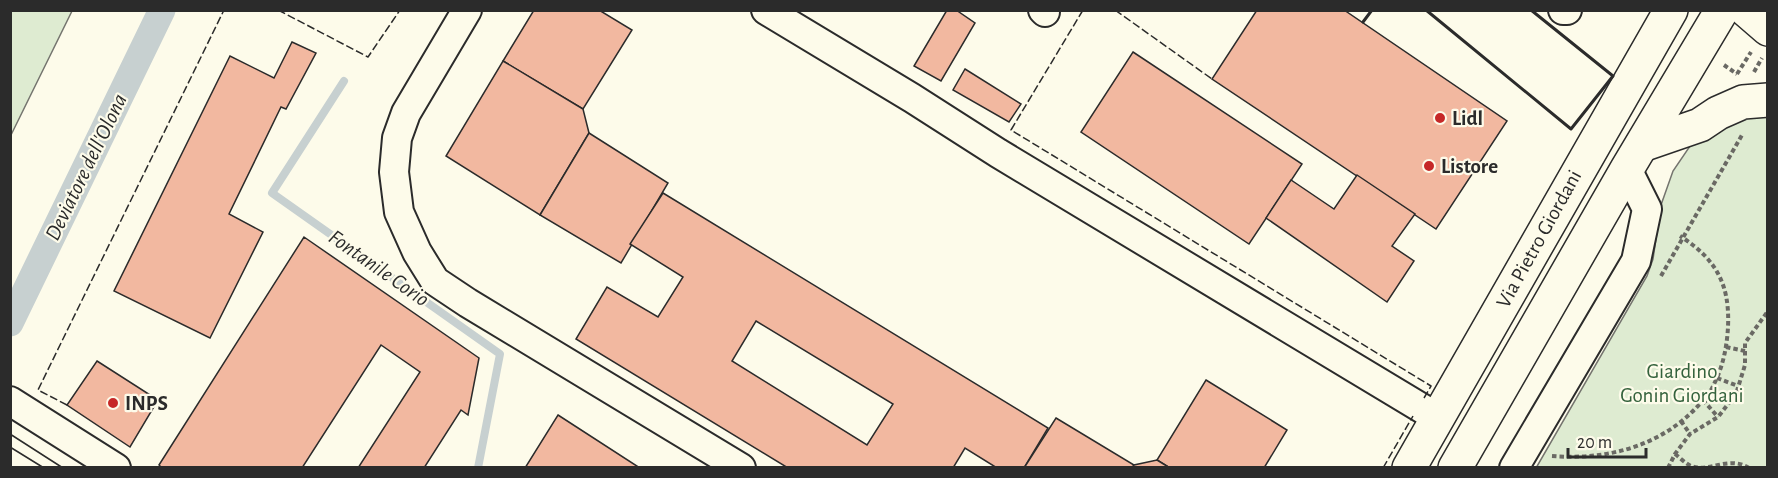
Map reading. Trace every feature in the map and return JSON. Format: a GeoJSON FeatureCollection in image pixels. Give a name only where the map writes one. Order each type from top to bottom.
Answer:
{"type":"FeatureCollection","features":[{"type":"Feature","properties":{"kind":"main road","name":"Via Pietro Giordani"},"geometry":{"type":"LineString","coordinates":[[1409,468],[1671,10]]}},
{"type":"Feature","properties":{"kind":"main road","name":"Via Pietro Giordani"},"geometry":{"type":"LineString","coordinates":[[1455,468],[1722,10]]}},
{"type":"Feature","properties":{"kind":"main road"},"geometry":{"type":"LineString","coordinates":[[1746,10],[1763,41]]}},
{"type":"Feature","properties":{"kind":"main road"},"geometry":{"type":"LineString","coordinates":[[1635,157],[1743,102],[1759,88]]}},
{"type":"Feature","properties":{"kind":"street"},"geometry":{"type":"LineString","coordinates":[[467,10],[406,113],[397,138],[394,172],[399,212],[417,252],[435,281],[741,468]]}},
{"type":"Feature","properties":{"kind":"street"},"geometry":{"type":"LineString","coordinates":[[766,10],[1438,418]]}},
{"type":"Feature","properties":{"kind":"street"},"geometry":{"type":"LineString","coordinates":[[1514,468],[1636,261],[1647,209],[1635,157]]}},
{"type":"Feature","properties":{"kind":"street"},"geometry":{"type":"LineString","coordinates":[[10,401],[116,468]]}},
{"type":"Feature","properties":{"kind":"path"},"geometry":{"type":"LineString","coordinates":[[1721,62],[1737,74],[1763,41]]}},
{"type":"Feature","properties":{"kind":"path"},"geometry":{"type":"LineString","coordinates":[[1759,88],[1763,41]]}},
{"type":"Feature","properties":{"kind":"path"},"geometry":{"type":"LineString","coordinates":[[1549,455],[1580,457],[1628,450],[1651,441],[1681,422],[1714,386],[1725,347],[1729,311],[1726,291],[1719,273],[1709,259],[1680,236]]}},
{"type":"Feature","properties":{"kind":"path"},"geometry":{"type":"LineString","coordinates":[[1668,468],[1690,434],[1718,417],[1736,394],[1745,365],[1744,344],[1767,311]]}},
{"type":"Feature","properties":{"kind":"path"},"geometry":{"type":"LineString","coordinates":[[1725,347],[1745,351]]}},
{"type":"Feature","properties":{"kind":"path"},"geometry":{"type":"LineString","coordinates":[[1717,378],[1738,387]]}},
{"type":"Feature","properties":{"kind":"path"},"geometry":{"type":"LineString","coordinates":[[1703,400],[1718,417]]}},
{"type":"Feature","properties":{"kind":"path"},"geometry":{"type":"LineString","coordinates":[[1681,422],[1690,434]]}},
{"type":"Feature","properties":{"kind":"path"},"geometry":{"type":"LineString","coordinates":[[1675,454],[1690,466],[1703,467],[1736,462],[1749,468]]}},
{"type":"Feature","properties":{"kind":"green space"},"geometry":{"type":"Polygon","coordinates":[[[10,11],[72,11],[11,135],[10,11]]]}},
{"type":"Feature","properties":{"kind":"green space","name":"Giardino Gonin Giordani"},"geometry":{"type":"Polygon","coordinates":[[[1767,104],[1767,467],[1536,468],[1647,276],[1653,259],[1661,205],[1673,171],[1690,146],[1767,104]]]}},
{"type":"Feature","properties":{"kind":"building"},"geometry":{"type":"Polygon","coordinates":[[[534,10],[599,10],[632,30],[583,109],[503,61],[534,10]]]}},
{"type":"Feature","properties":{"kind":"building"},"geometry":{"type":"Polygon","coordinates":[[[947,10],[956,10],[975,23],[941,81],[914,66],[947,10]]]}},
{"type":"Feature","properties":{"kind":"building"},"geometry":{"type":"Polygon","coordinates":[[[1257,10],[1344,10],[1507,121],[1436,229],[1212,79],[1257,10]]]}},
{"type":"Feature","properties":{"kind":"building"},"geometry":{"type":"Polygon","coordinates":[[[292,42],[316,53],[286,109],[281,107],[229,214],[263,232],[210,338],[114,291],[230,56],[274,78],[292,42]]]}},
{"type":"Feature","properties":{"kind":"building"},"geometry":{"type":"Polygon","coordinates":[[[1133,52],[1302,164],[1249,244],[1081,132],[1133,52]]]}},
{"type":"Feature","properties":{"kind":"building"},"geometry":{"type":"Polygon","coordinates":[[[503,61],[583,109],[589,133],[540,215],[446,156],[503,61]]]}},
{"type":"Feature","properties":{"kind":"building"},"geometry":{"type":"Polygon","coordinates":[[[965,69],[1021,104],[1009,122],[953,90],[965,69]]]}},
{"type":"Feature","properties":{"kind":"building"},"geometry":{"type":"Polygon","coordinates":[[[589,133],[668,183],[621,263],[540,215],[589,133]]]}},
{"type":"Feature","properties":{"kind":"building"},"geometry":{"type":"Polygon","coordinates":[[[1357,175],[1415,214],[1392,246],[1414,261],[1387,302],[1266,218],[1291,180],[1334,209],[1357,175]]]}},
{"type":"Feature","properties":{"kind":"building"},"geometry":{"type":"Polygon","coordinates":[[[663,193],[1048,428],[1024,468],[997,468],[965,448],[953,468],[788,468],[576,339],[607,287],[658,317],[683,277],[630,244],[663,193]],[[756,321],[732,361],[867,445],[893,404],[756,321]]]}},
{"type":"Feature","properties":{"kind":"building"},"geometry":{"type":"Polygon","coordinates":[[[304,237],[479,358],[468,415],[461,410],[424,468],[358,468],[420,372],[381,345],[302,468],[162,468],[159,465],[304,237]]]}},
{"type":"Feature","properties":{"kind":"building","name":"INPS"},"geometry":{"type":"Polygon","coordinates":[[[97,361],[158,400],[130,447],[67,405],[97,361]]]}},
{"type":"Feature","properties":{"kind":"building"},"geometry":{"type":"Polygon","coordinates":[[[1206,380],[1287,430],[1264,468],[1170,468],[1157,460],[1206,380]]]}},
{"type":"Feature","properties":{"kind":"building"},"geometry":{"type":"Polygon","coordinates":[[[558,415],[640,468],[525,468],[558,415]]]}},
{"type":"Feature","properties":{"kind":"building"},"geometry":{"type":"Polygon","coordinates":[[[1056,418],[1134,465],[1132,468],[1024,468],[1056,418]]]}},
{"type":"Feature","properties":{"kind":"building"},"geometry":{"type":"Polygon","coordinates":[[[1157,460],[1170,468],[1132,468],[1134,465],[1157,460]]]}},
{"type":"Feature","properties":{"kind":"waterway","name":"Deviatore dell'Olona"},"geometry":{"type":"LineString","coordinates":[[10,323],[162,10]]}},
{"type":"Feature","properties":{"kind":"waterway","name":"Fontanile Corio"},"geometry":{"type":"LineString","coordinates":[[344,81],[272,193],[500,354],[478,468]]}},
{"type":"Feature","properties":{"kind":"tram line"},"geometry":{"type":"LineString","coordinates":[[10,434],[63,468]]}},
{"type":"Feature","properties":{"kind":"tram line"},"geometry":{"type":"LineString","coordinates":[[10,447],[44,468]]}},
{"type":"Feature","properties":{"kind":"fence"},"geometry":{"type":"LineString","coordinates":[[67,405],[38,390],[224,10]]}},
{"type":"Feature","properties":{"kind":"fence"},"geometry":{"type":"LineString","coordinates":[[278,10],[368,57],[400,10]]}},
{"type":"Feature","properties":{"kind":"fence"},"geometry":{"type":"LineString","coordinates":[[1083,10],[1011,130],[1431,386],[1424,398]]}},
{"type":"Feature","properties":{"kind":"fence"},"geometry":{"type":"LineString","coordinates":[[1115,10],[1212,79]]}},
{"type":"Feature","properties":{"kind":"fence"},"geometry":{"type":"LineString","coordinates":[[1383,468],[1413,416]]}},
{"type":"Feature","properties":{"kind":"wall"},"geometry":{"type":"LineString","coordinates":[[1363,22],[1372,10]]}},
{"type":"Feature","properties":{"kind":"wall"},"geometry":{"type":"LineString","coordinates":[[1426,10],[1571,129],[1613,76],[1531,10]]}},
{"type":"Feature","properties":{"kind":"place","name":"Lidl"},"geometry":{"type":"Point","coordinates":[1440,118]}},
{"type":"Feature","properties":{"kind":"place","name":"Listore"},"geometry":{"type":"Point","coordinates":[1429,166]}},
{"type":"Feature","properties":{"kind":"place","name":"INPS"},"geometry":{"type":"Point","coordinates":[113,403]}}]}
